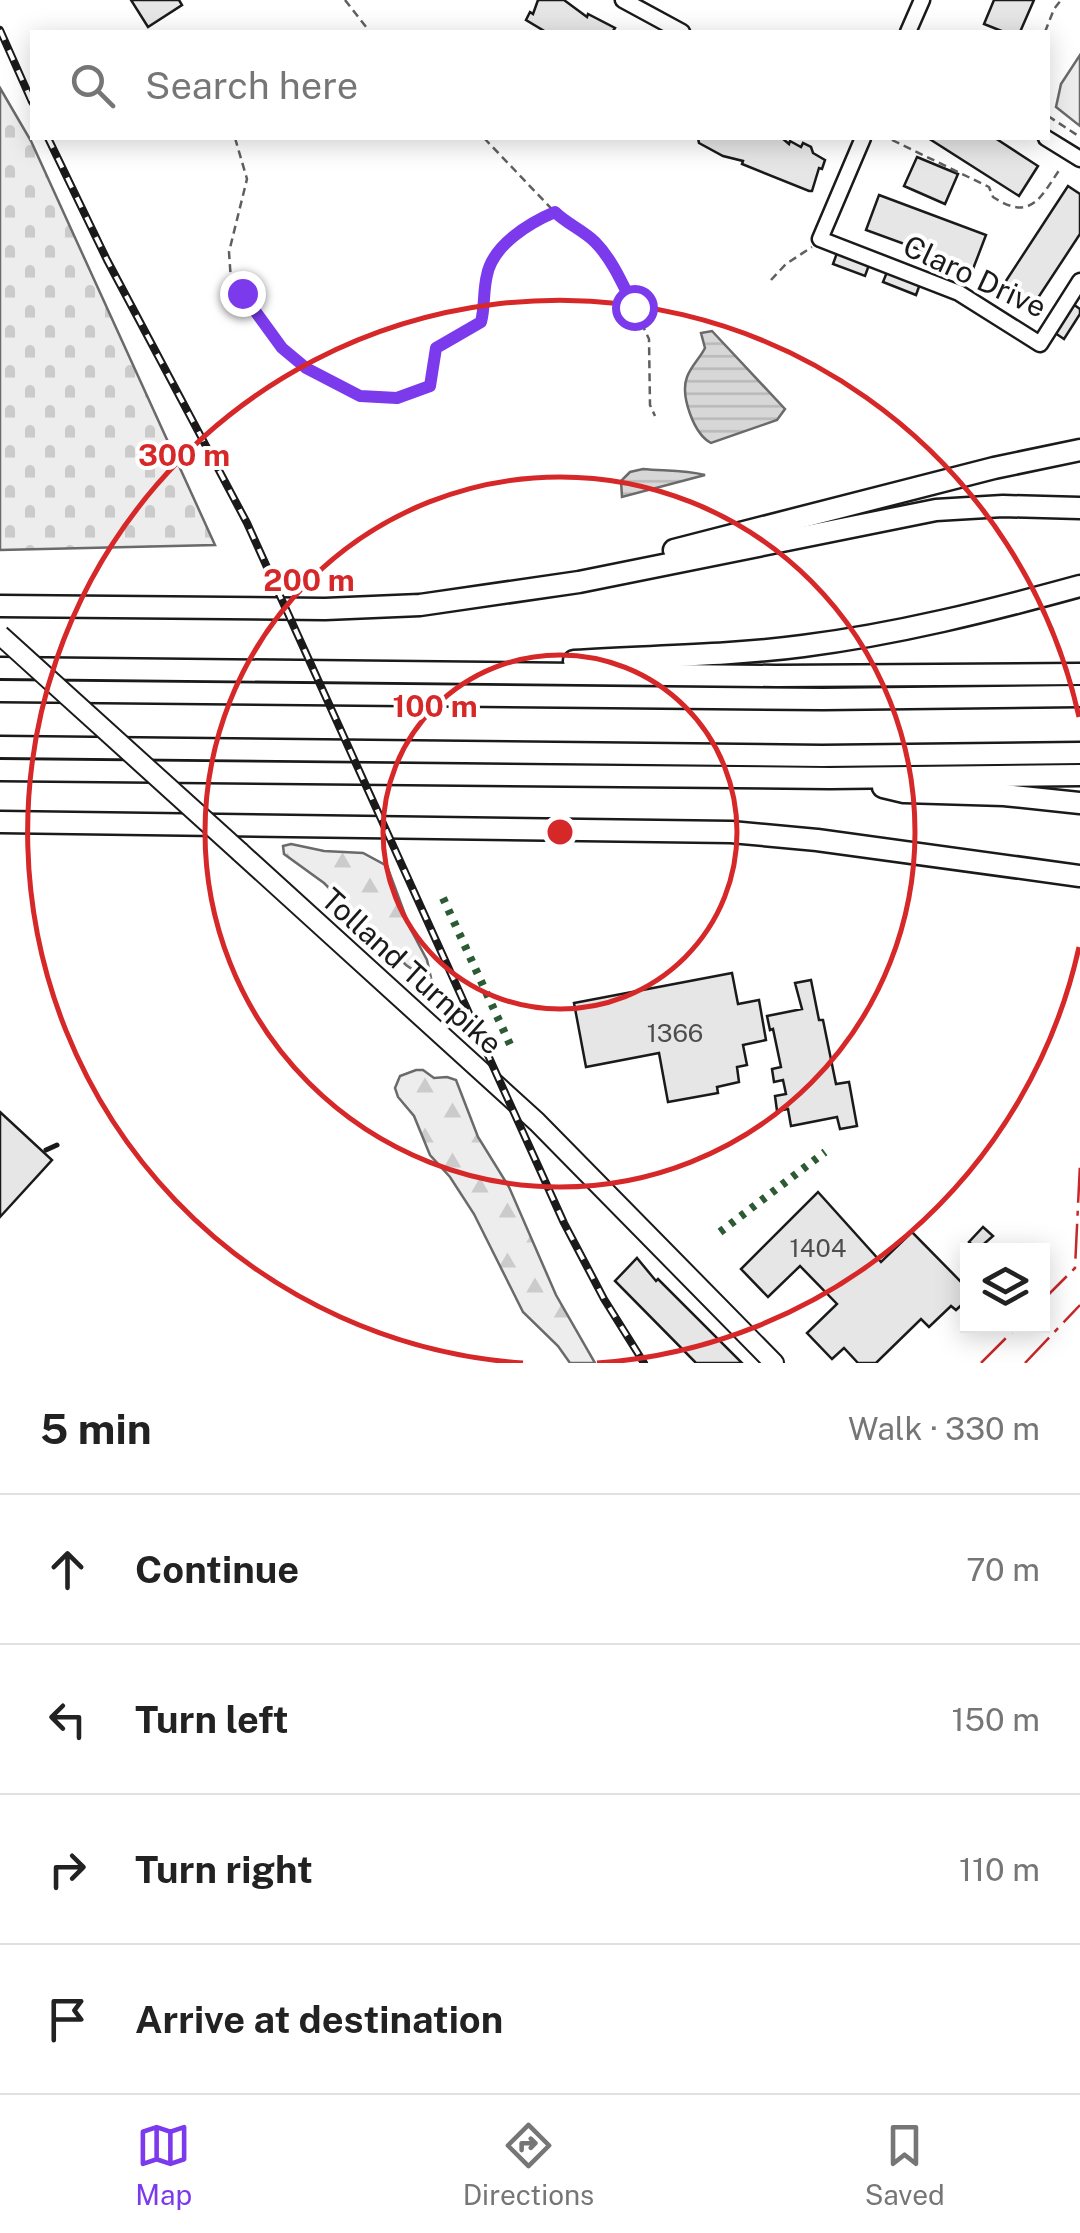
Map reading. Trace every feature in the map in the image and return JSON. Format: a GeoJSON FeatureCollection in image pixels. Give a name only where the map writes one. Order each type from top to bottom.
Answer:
{"type":"FeatureCollection","features":[{"type":"Feature","properties":{"kind":"highway"},"geometry":{"type":"LineString","coordinates":[[533,588],[994,468],[1080,450]]}},
{"type":"Feature","properties":{"kind":"highway"},"geometry":{"type":"LineString","coordinates":[[0,606],[349,609],[433,603],[580,582],[948,509],[1080,508]]}},
{"type":"Feature","properties":{"kind":"highway"},"geometry":{"type":"LineString","coordinates":[[518,674],[578,661],[739,653],[830,642],[978,613],[1080,586]]}},
{"type":"Feature","properties":{"kind":"highway"},"geometry":{"type":"LineString","coordinates":[[0,668],[518,674],[1080,674]]}},
{"type":"Feature","properties":{"kind":"highway"},"geometry":{"type":"LineString","coordinates":[[0,690],[841,699],[1080,696]]}},
{"type":"Feature","properties":{"kind":"highway"},"geometry":{"type":"LineString","coordinates":[[0,747],[840,756],[1080,753]]}},
{"type":"Feature","properties":{"kind":"highway"},"geometry":{"type":"LineString","coordinates":[[0,770],[857,778],[1080,775]]}},
{"type":"Feature","properties":{"kind":"highway"},"geometry":{"type":"LineString","coordinates":[[857,778],[904,792],[1004,795],[1080,803]]}},
{"type":"Feature","properties":{"kind":"highway"},"geometry":{"type":"LineString","coordinates":[[0,822],[732,832],[1080,876]]}},
{"type":"Feature","properties":{"kind":"main road","name":"Tolland Turnpike"},"geometry":{"type":"LineString","coordinates":[[0,634],[537,1122],[774,1363]]}},
{"type":"Feature","properties":{"kind":"street"},"geometry":{"type":"LineString","coordinates":[[622,0],[678,30]]}},
{"type":"Feature","properties":{"kind":"street"},"geometry":{"type":"LineString","coordinates":[[909,30],[922,0]]}},
{"type":"Feature","properties":{"kind":"street"},"geometry":{"type":"LineString","coordinates":[[820,238],[860,140]]}},
{"type":"Feature","properties":{"kind":"street"},"geometry":{"type":"LineString","coordinates":[[1049,140],[1080,159]]}},
{"type":"Feature","properties":{"kind":"street","name":"Claro Drive"},"geometry":{"type":"LineString","coordinates":[[820,238],[959,292],[1040,344],[1080,282]]}},
{"type":"Feature","properties":{"kind":"path"},"geometry":{"type":"LineString","coordinates":[[345,0],[368,30]]}},
{"type":"Feature","properties":{"kind":"path"},"geometry":{"type":"LineString","coordinates":[[1046,30],[1061,0]]}},
{"type":"Feature","properties":{"kind":"path"},"geometry":{"type":"LineString","coordinates":[[1050,117],[1080,137]]}},
{"type":"Feature","properties":{"kind":"path"},"geometry":{"type":"LineString","coordinates":[[236,140],[247,178],[229,252],[230,281],[282,348],[306,368],[360,396],[397,398],[430,386],[436,348],[481,322],[487,272],[499,253],[528,223],[555,212]]}},
{"type":"Feature","properties":{"kind":"path"},"geometry":{"type":"LineString","coordinates":[[486,140],[568,225],[594,240],[620,278],[649,340],[650,405],[656,416]]}},
{"type":"Feature","properties":{"kind":"path"},"geometry":{"type":"LineString","coordinates":[[892,140],[990,186],[993,196],[1016,208],[1032,206],[1060,168]]}},
{"type":"Feature","properties":{"kind":"path"},"geometry":{"type":"LineString","coordinates":[[771,280],[820,238]]}},
{"type":"Feature","properties":{"kind":"shaded area"},"geometry":{"type":"Polygon","coordinates":[[[1080,55],[1080,126],[1056,107],[1061,84],[1080,55]]]}},
{"type":"Feature","properties":{"kind":"shaded area"},"geometry":{"type":"Polygon","coordinates":[[[712,331],[785,409],[777,420],[711,443],[694,423],[685,385],[705,348],[701,333],[712,331]]]}},
{"type":"Feature","properties":{"kind":"shaded area"},"geometry":{"type":"Polygon","coordinates":[[[643,469],[705,475],[622,497],[621,481],[630,472],[643,469]]]}},
{"type":"Feature","properties":{"kind":"green space"},"geometry":{"type":"Polygon","coordinates":[[[0,88],[31,141],[215,545],[0,550],[0,88]]]}},
{"type":"Feature","properties":{"kind":"green space"},"geometry":{"type":"Polygon","coordinates":[[[283,846],[363,853],[387,866],[431,978],[406,965],[324,883],[284,854],[283,846]]]}},
{"type":"Feature","properties":{"kind":"green space"},"geometry":{"type":"Polygon","coordinates":[[[416,1070],[434,1078],[456,1080],[478,1137],[509,1187],[556,1295],[595,1363],[570,1363],[523,1312],[474,1214],[430,1155],[414,1116],[398,1097],[395,1088],[400,1076],[416,1070]]]}},
{"type":"Feature","properties":{"kind":"building"},"geometry":{"type":"Polygon","coordinates":[[[131,0],[179,0],[182,5],[148,27],[131,0]]]}},
{"type":"Feature","properties":{"kind":"building"},"geometry":{"type":"Polygon","coordinates":[[[538,0],[564,0],[587,17],[588,14],[615,28],[543,30],[526,20],[530,12],[533,14],[538,0]]]}},
{"type":"Feature","properties":{"kind":"building"},"geometry":{"type":"Polygon","coordinates":[[[994,0],[1034,0],[1021,30],[999,30],[984,24],[994,0]]]}},
{"type":"Feature","properties":{"kind":"building"},"geometry":{"type":"Polygon","coordinates":[[[698,140],[784,140],[801,147],[803,143],[825,160],[809,191],[698,140]]]}},
{"type":"Feature","properties":{"kind":"building"},"geometry":{"type":"Polygon","coordinates":[[[931,140],[998,140],[1038,166],[1019,196],[931,140]]]}},
{"type":"Feature","properties":{"kind":"building"},"geometry":{"type":"Polygon","coordinates":[[[917,157],[958,174],[945,204],[904,186],[917,157]]]}},
{"type":"Feature","properties":{"kind":"building"},"geometry":{"type":"Polygon","coordinates":[[[1068,186],[1080,194],[1080,234],[1032,307],[1002,287],[1068,186]]]}},
{"type":"Feature","properties":{"kind":"building"},"geometry":{"type":"Polygon","coordinates":[[[879,195],[986,235],[973,269],[866,230],[879,195]]]}},
{"type":"Feature","properties":{"kind":"building"},"geometry":{"type":"Polygon","coordinates":[[[837,253],[869,265],[865,276],[833,264],[837,253]]]}},
{"type":"Feature","properties":{"kind":"building"},"geometry":{"type":"Polygon","coordinates":[[[887,272],[920,284],[916,295],[883,282],[887,272]]]}},
{"type":"Feature","properties":{"kind":"building"},"geometry":{"type":"Polygon","coordinates":[[[1073,304],[1080,314],[1064,339],[1055,333],[1073,304]]]}},
{"type":"Feature","properties":{"kind":"building"},"geometry":{"type":"Polygon","coordinates":[[[732,973],[738,1004],[759,1000],[766,1040],[743,1045],[747,1065],[737,1067],[739,1082],[717,1087],[718,1093],[668,1102],[659,1053],[586,1067],[574,1003],[732,973]]]}},
{"type":"Feature","properties":{"kind":"building"},"geometry":{"type":"Polygon","coordinates":[[[811,980],[836,1084],[849,1082],[857,1126],[840,1129],[837,1117],[791,1126],[788,1109],[777,1111],[775,1096],[786,1094],[783,1080],[774,1082],[772,1069],[781,1067],[767,1016],[802,1009],[795,983],[811,980]]]}},
{"type":"Feature","properties":{"kind":"building"},"geometry":{"type":"Polygon","coordinates":[[[0,1112],[52,1160],[0,1217],[0,1112]]]}},
{"type":"Feature","properties":{"kind":"building"},"geometry":{"type":"Polygon","coordinates":[[[818,1192],[881,1262],[912,1232],[960,1281],[960,1306],[956,1310],[951,1306],[929,1327],[921,1319],[876,1363],[858,1363],[844,1348],[832,1359],[807,1333],[837,1304],[800,1266],[768,1297],[741,1269],[818,1192]]]}},
{"type":"Feature","properties":{"kind":"building"},"geometry":{"type":"Polygon","coordinates":[[[983,1227],[993,1236],[985,1243],[969,1242],[983,1227]]]}},
{"type":"Feature","properties":{"kind":"building"},"geometry":{"type":"Polygon","coordinates":[[[637,1258],[742,1363],[696,1363],[615,1281],[637,1258]]]}},
{"type":"Feature","properties":{"kind":"railway"},"geometry":{"type":"LineString","coordinates":[[0,30],[30,98]]}},
{"type":"Feature","properties":{"kind":"railway"},"geometry":{"type":"LineString","coordinates":[[49,140],[107,260],[247,523],[564,1223],[644,1363]]}},
{"type":"Feature","properties":{"kind":"hedge"},"geometry":{"type":"LineString","coordinates":[[443,898],[513,1051]]}},
{"type":"Feature","properties":{"kind":"hedge"},"geometry":{"type":"LineString","coordinates":[[720,1232],[825,1152]]}},
{"type":"Feature","properties":{"kind":"wall"},"geometry":{"type":"LineString","coordinates":[[46,1150],[57,1145]]}},
{"type":"Feature","properties":{"kind":"power"},"geometry":{"type":"LineString","coordinates":[[1050,1293],[1075,1268],[1080,1164]]}},
{"type":"Feature","properties":{"kind":"power"},"geometry":{"type":"LineString","coordinates":[[1025,1363],[1080,1305]]}},
{"type":"Feature","properties":{"kind":"power"},"geometry":{"type":"LineString","coordinates":[[981,1363],[1011,1333]]}},
{"type":"Feature","properties":{"kind":"route"},"geometry":{"type":"LineString","coordinates":[[242,293],[282,348],[306,368],[360,396],[397,398],[430,386],[436,348],[481,322],[487,272],[499,253],[528,223],[555,212],[594,240],[634,307]]}}]}
